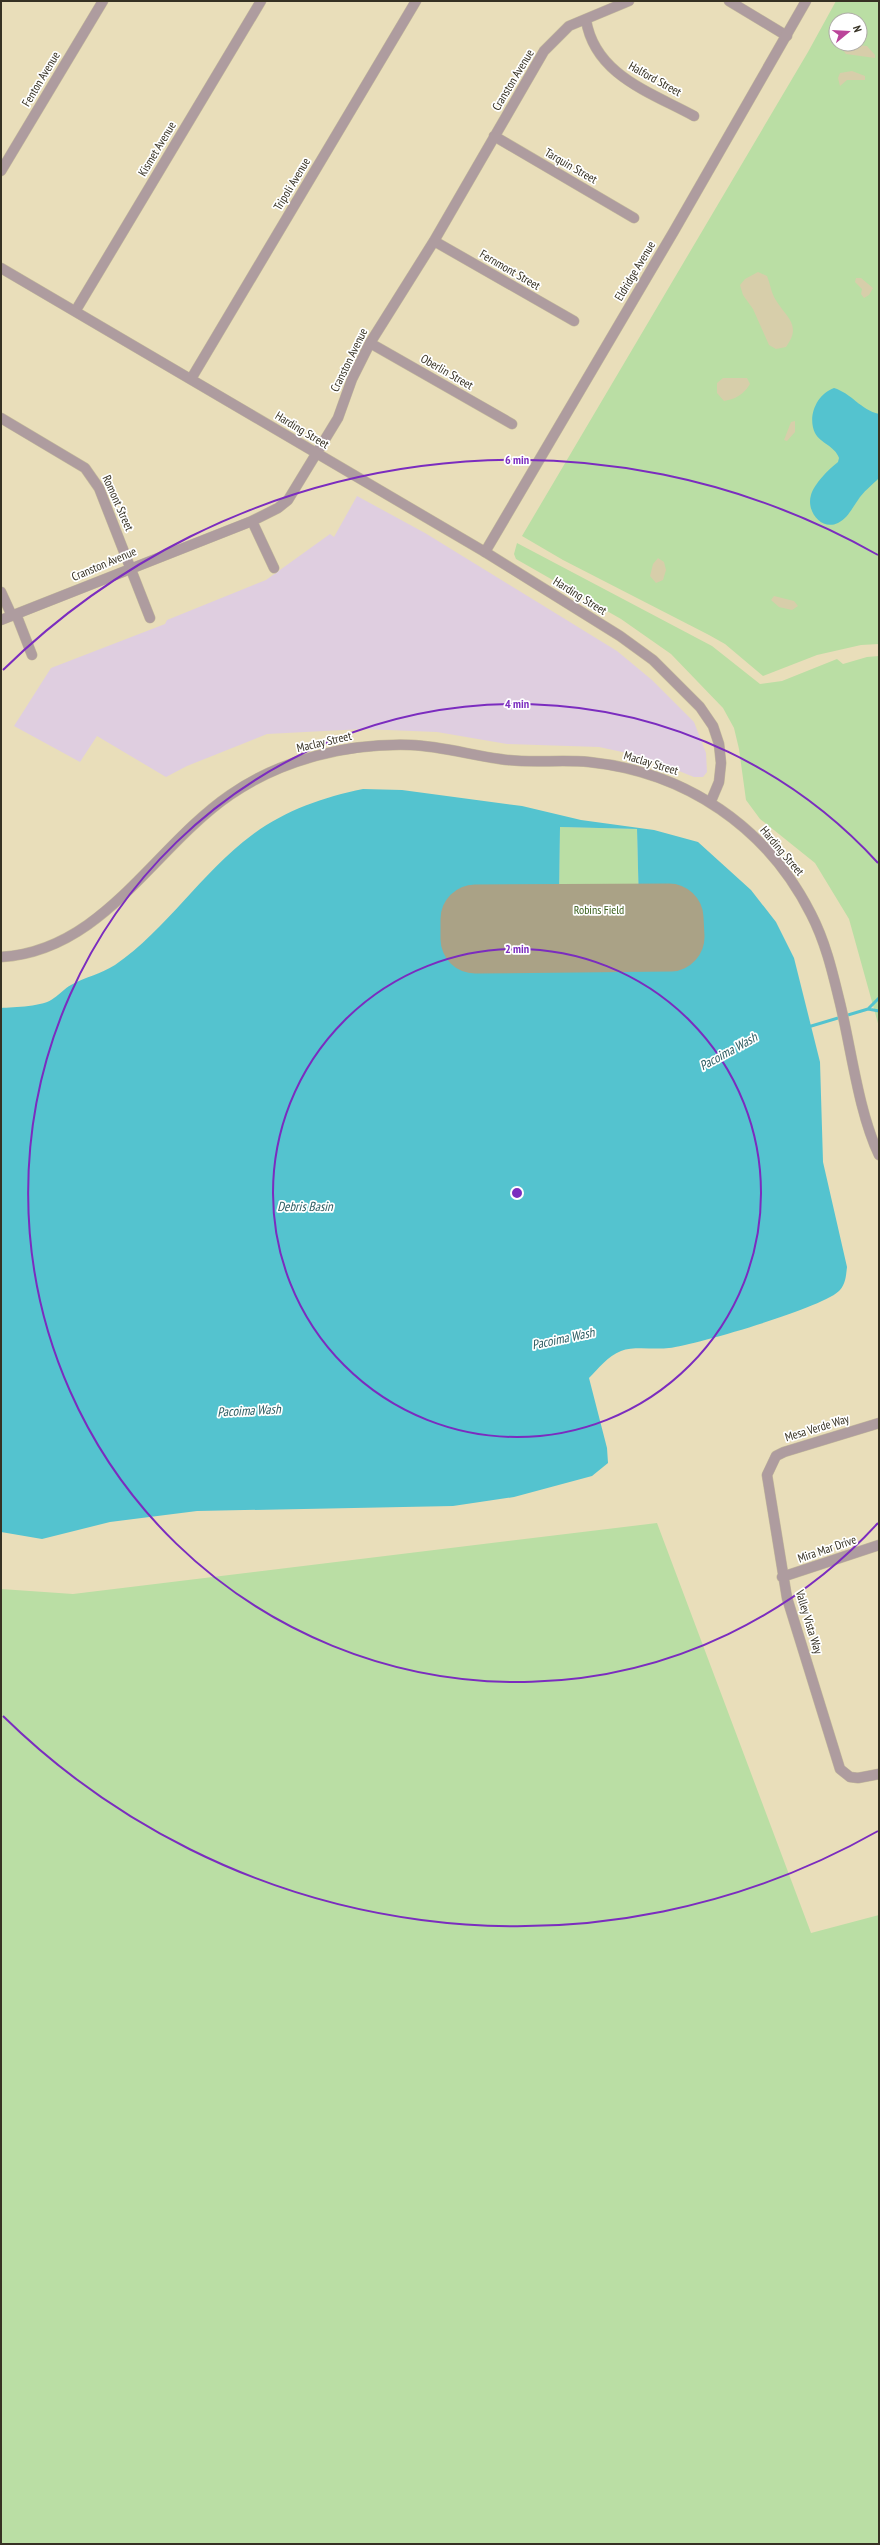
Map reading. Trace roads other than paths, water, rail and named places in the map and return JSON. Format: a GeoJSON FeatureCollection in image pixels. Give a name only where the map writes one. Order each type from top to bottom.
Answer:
{"type":"FeatureCollection","features":[{"type":"Feature","properties":{"kind":"street","name":"Fenton Avenue"},"geometry":{"type":"LineString","coordinates":[[1,171],[103,1]]}},
{"type":"Feature","properties":{"kind":"street","name":"Kismet Avenue"},"geometry":{"type":"LineString","coordinates":[[76,310],[261,1]]}},
{"type":"Feature","properties":{"kind":"street","name":"Tripoli Avenue"},"geometry":{"type":"LineString","coordinates":[[190,379],[416,1]]}},
{"type":"Feature","properties":{"kind":"street","name":"Cranston Avenue"},"geometry":{"type":"LineString","coordinates":[[1,620],[131,567],[252,521],[278,508],[288,500],[338,418],[352,379],[370,343],[434,241],[544,51],[569,26],[628,1]]}},
{"type":"Feature","properties":{"kind":"street"},"geometry":{"type":"LineString","coordinates":[[729,1],[787,36]]}},
{"type":"Feature","properties":{"kind":"street","name":"Eldridge Avenue"},"geometry":{"type":"LineString","coordinates":[[484,552],[787,36],[806,1]]}},
{"type":"Feature","properties":{"kind":"street","name":"Halford Street"},"geometry":{"type":"LineString","coordinates":[[586,20],[588,36],[599,55],[608,66],[624,79],[694,116]]}},
{"type":"Feature","properties":{"kind":"street","name":"Tarquin Street"},"geometry":{"type":"LineString","coordinates":[[494,136],[634,218]]}},
{"type":"Feature","properties":{"kind":"street","name":"Fernmont Street"},"geometry":{"type":"LineString","coordinates":[[434,241],[574,321]]}},
{"type":"Feature","properties":{"kind":"street","name":"Harding Street"},"geometry":{"type":"LineString","coordinates":[[1,268],[76,310],[316,454],[484,552],[620,636],[653,660],[700,707],[712,726],[719,744],[721,763],[719,782],[711,801],[761,843],[797,888],[826,948],[868,1123],[879,1155]]}},
{"type":"Feature","properties":{"kind":"street","name":"Oberlin Street"},"geometry":{"type":"LineString","coordinates":[[370,343],[512,424]]}},
{"type":"Feature","properties":{"kind":"street","name":"Romont Street"},"geometry":{"type":"LineString","coordinates":[[1,418],[85,468],[100,488],[150,618]]}},
{"type":"Feature","properties":{"kind":"street"},"geometry":{"type":"LineString","coordinates":[[252,521],[274,568]]}},
{"type":"Feature","properties":{"kind":"street"},"geometry":{"type":"LineString","coordinates":[[1,592],[14,615],[32,655]]}},
{"type":"Feature","properties":{"kind":"street","name":"Maclay Street"},"geometry":{"type":"LineString","coordinates":[[1,957],[51,947],[93,923],[185,834],[228,796],[257,778],[302,759],[350,748],[413,745],[507,760],[590,762],[634,770],[673,782],[711,801]]}},
{"type":"Feature","properties":{"kind":"street","name":"Mesa Verde Way"},"geometry":{"type":"LineString","coordinates":[[770,1467],[776,1456],[784,1452],[879,1423]]}},
{"type":"Feature","properties":{"kind":"street","name":"Valley Vista Way"},"geometry":{"type":"LineString","coordinates":[[770,1467],[767,1475],[782,1577],[836,1760],[840,1769],[850,1777],[869,1777],[879,1774]]}},
{"type":"Feature","properties":{"kind":"street","name":"Mira Mar Drive"},"geometry":{"type":"LineString","coordinates":[[782,1577],[879,1545]]}},
{"type":"Feature","properties":{"kind":"water"},"geometry":{"type":"Polygon","coordinates":[[[834,388],[840,390],[867,409],[879,414],[879,478],[862,494],[850,513],[838,523],[832,525],[821,522],[816,518],[810,501],[815,486],[838,462],[839,458],[831,447],[817,436],[812,420],[818,400],[834,388]]]}},
{"type":"Feature","properties":{"kind":"water","name":"Debris Basin"},"geometry":{"type":"Polygon","coordinates":[[[363,789],[402,790],[522,806],[581,820],[654,830],[698,842],[751,890],[776,922],[794,958],[820,1062],[823,1162],[847,1267],[843,1285],[840,1290],[830,1297],[811,1306],[731,1333],[669,1348],[638,1348],[626,1350],[612,1356],[589,1378],[607,1448],[608,1463],[592,1476],[514,1497],[453,1506],[197,1511],[110,1522],[42,1539],[1,1532],[1,1008],[29,1006],[49,1001],[71,985],[115,965],[134,951],[151,935],[216,866],[264,826],[304,806],[348,792],[363,789]],[[560,827],[559,902],[470,900],[469,950],[678,951],[676,908],[639,908],[637,829],[560,827]]]}},
{"type":"Feature","properties":{"kind":"waterway"},"geometry":{"type":"LineString","coordinates":[[868,1009],[879,998]]}},
{"type":"Feature","properties":{"kind":"waterway","name":"Pacoima Wash"},"geometry":{"type":"LineString","coordinates":[[808,1027],[868,1009],[879,1011]]}},
{"type":"Feature","properties":{"kind":"park label","name":"Robins Field"},"geometry":{"type":"Point","coordinates":[599,910]}}]}
